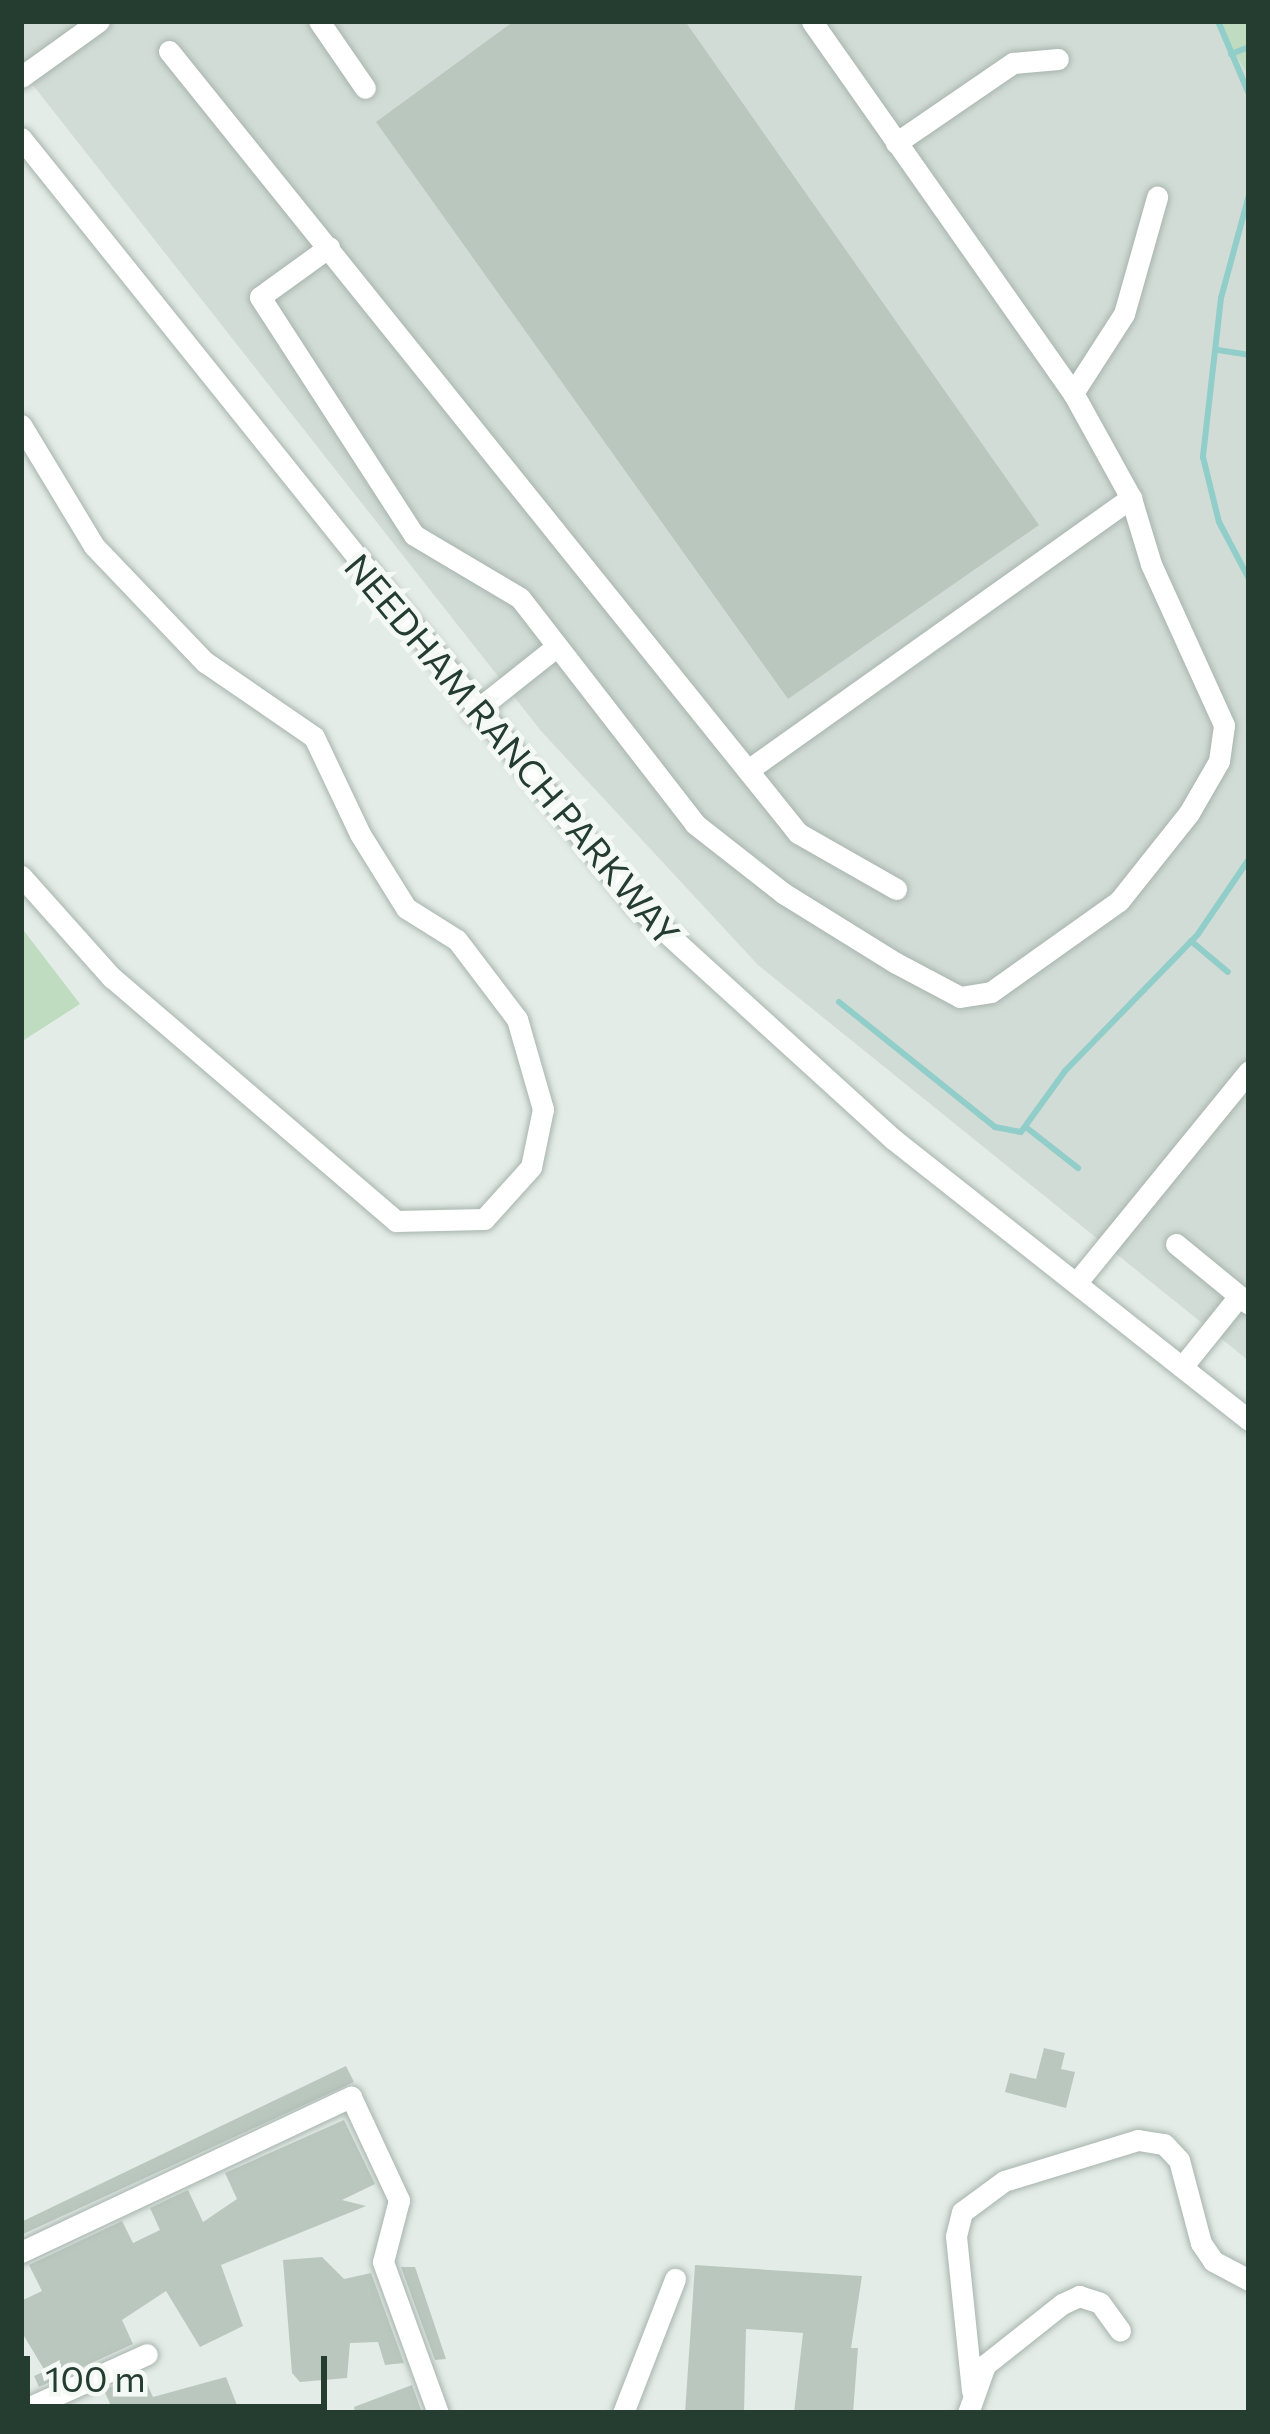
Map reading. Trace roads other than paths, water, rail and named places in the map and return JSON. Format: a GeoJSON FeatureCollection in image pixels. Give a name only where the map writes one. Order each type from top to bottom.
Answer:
{"type":"FeatureCollection","features":[{"type":"Feature","properties":{"kind":"street"},"geometry":{"type":"LineString","coordinates":[[21,77],[99,21]]}},
{"type":"Feature","properties":{"kind":"street"},"geometry":{"type":"LineString","coordinates":[[319,21],[365,88]]}},
{"type":"Feature","properties":{"kind":"street"},"geometry":{"type":"LineString","coordinates":[[329,248],[260,297],[414,535],[520,598],[695,824],[783,893],[960,997],[991,992],[1119,901],[1189,813],[1220,760],[1224,725],[1151,564],[1131,498],[1073,393],[812,21]]}},
{"type":"Feature","properties":{"kind":"street"},"geometry":{"type":"LineString","coordinates":[[169,51],[798,832],[896,889]]}},
{"type":"Feature","properties":{"kind":"street"},"geometry":{"type":"LineString","coordinates":[[896,143],[1013,63],[1058,59]]}},
{"type":"Feature","properties":{"kind":"street","name":"NEEDHAM RANCH PARKWAY"},"geometry":{"type":"LineString","coordinates":[[21,138],[474,712],[638,907],[726,994],[893,1138],[1249,1420]]}},
{"type":"Feature","properties":{"kind":"street"},"geometry":{"type":"LineString","coordinates":[[1073,393],[1124,314],[1156,197]]}},
{"type":"Feature","properties":{"kind":"street"},"geometry":{"type":"LineString","coordinates":[[21,424],[94,546],[205,662],[314,737],[360,834],[406,908],[457,940],[517,1019],[543,1109],[531,1167],[484,1219],[397,1220],[112,978],[21,876]]}},
{"type":"Feature","properties":{"kind":"street"},"geometry":{"type":"LineString","coordinates":[[748,770],[1131,498]]}},
{"type":"Feature","properties":{"kind":"street"},"geometry":{"type":"LineString","coordinates":[[474,712],[556,647]]}},
{"type":"Feature","properties":{"kind":"street"},"geometry":{"type":"LineString","coordinates":[[1077,1282],[1249,1071]]}},
{"type":"Feature","properties":{"kind":"street"},"geometry":{"type":"LineString","coordinates":[[1175,1244],[1244,1300],[1182,1367]]}},
{"type":"Feature","properties":{"kind":"street"},"geometry":{"type":"LineString","coordinates":[[21,2252],[351,2097],[399,2200],[383,2262],[438,2413]]}},
{"type":"Feature","properties":{"kind":"street"},"geometry":{"type":"LineString","coordinates":[[970,2402],[956,2236],[962,2212],[1004,2181],[1138,2140],[1164,2144],[1179,2159],[1201,2243],[1213,2261],[1249,2280]]}},
{"type":"Feature","properties":{"kind":"street"},"geometry":{"type":"LineString","coordinates":[[622,2413],[675,2279]]}},
{"type":"Feature","properties":{"kind":"street"},"geometry":{"type":"LineString","coordinates":[[970,2402],[1021,2330],[1079,2296],[1100,2303],[1120,2331]]}},
{"type":"Feature","properties":{"kind":"street"},"geometry":{"type":"LineString","coordinates":[[21,2411],[65,2403],[147,2354]]}},
{"type":"Feature","properties":{"kind":"waterway"},"geometry":{"type":"LineString","coordinates":[[1218,21],[1249,94]]}},
{"type":"Feature","properties":{"kind":"waterway"},"geometry":{"type":"LineString","coordinates":[[1231,54],[1249,47]]}},
{"type":"Feature","properties":{"kind":"waterway"},"geometry":{"type":"LineString","coordinates":[[1249,195],[1221,298],[1203,457],[1219,522],[1249,579]]}},
{"type":"Feature","properties":{"kind":"waterway"},"geometry":{"type":"LineString","coordinates":[[1218,350],[1249,355]]}},
{"type":"Feature","properties":{"kind":"waterway"},"geometry":{"type":"LineString","coordinates":[[839,1002],[995,1127],[1021,1132],[1065,1071],[1198,934],[1249,859]]}},
{"type":"Feature","properties":{"kind":"waterway"},"geometry":{"type":"LineString","coordinates":[[1191,941],[1228,972]]}},
{"type":"Feature","properties":{"kind":"waterway"},"geometry":{"type":"LineString","coordinates":[[1027,1128],[1078,1168]]}}]}
